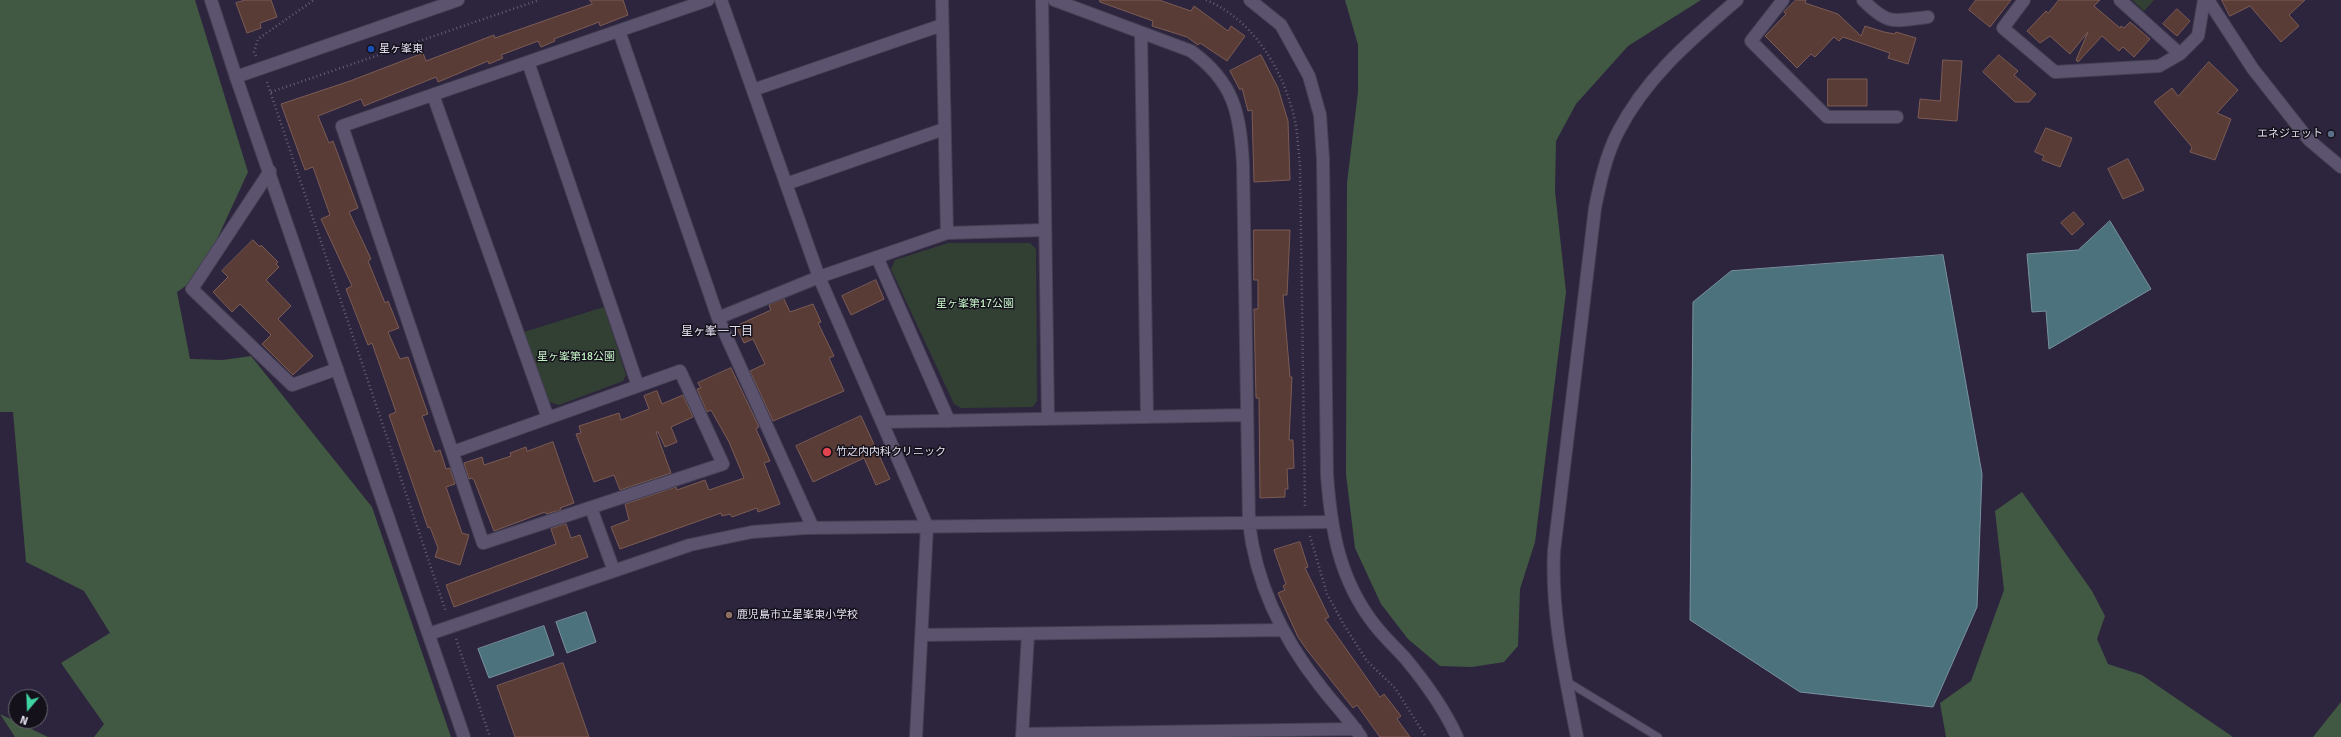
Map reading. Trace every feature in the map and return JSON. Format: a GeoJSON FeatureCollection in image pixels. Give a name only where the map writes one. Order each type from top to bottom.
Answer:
{"type":"FeatureCollection","features":[{"type":"Feature","properties":{"kind":"street"},"geometry":{"type":"LineString","coordinates":[[211,0],[236,77],[270,171],[464,737]]}},
{"type":"Feature","properties":{"kind":"street"},"geometry":{"type":"LineString","coordinates":[[236,77],[458,0]]}},
{"type":"Feature","properties":{"kind":"street"},"geometry":{"type":"LineString","coordinates":[[453,452],[680,371],[724,464],[483,543],[342,126],[708,0]]}},
{"type":"Feature","properties":{"kind":"street"},"geometry":{"type":"LineString","coordinates":[[721,0],[819,277],[927,526],[916,737]]}},
{"type":"Feature","properties":{"kind":"street"},"geometry":{"type":"LineString","coordinates":[[942,0],[947,233]]}},
{"type":"Feature","properties":{"kind":"street"},"geometry":{"type":"LineString","coordinates":[[1042,0],[1048,419]]}},
{"type":"Feature","properties":{"kind":"street"},"geometry":{"type":"LineString","coordinates":[[1054,0],[1191,51],[1209,65],[1223,82],[1238,115],[1243,164],[1249,523],[1252,550],[1260,576],[1283,630],[1320,686],[1358,733]]}},
{"type":"Feature","properties":{"kind":"street"},"geometry":{"type":"LineString","coordinates":[[1250,0],[1281,25],[1309,76],[1320,115],[1323,159],[1327,475],[1330,522],[1338,553],[1355,592],[1373,624],[1424,682],[1448,718],[1457,737]]}},
{"type":"Feature","properties":{"kind":"street"},"geometry":{"type":"LineString","coordinates":[[1577,737],[1554,612],[1552,586],[1554,551],[1595,208],[1601,180],[1617,133],[1651,82],[1677,52],[1737,0]]}},
{"type":"Feature","properties":{"kind":"street"},"geometry":{"type":"LineString","coordinates":[[1783,0],[1751,41],[1827,117],[1897,117]]}},
{"type":"Feature","properties":{"kind":"street"},"geometry":{"type":"LineString","coordinates":[[1863,0],[1880,16],[1893,21],[1928,16]]}},
{"type":"Feature","properties":{"kind":"street"},"geometry":{"type":"LineString","coordinates":[[2024,0],[2003,28],[2055,72],[2159,66],[2180,54],[2198,36],[2204,0]]}},
{"type":"Feature","properties":{"kind":"street"},"geometry":{"type":"LineString","coordinates":[[2120,0],[2180,54]]}},
{"type":"Feature","properties":{"kind":"street"},"geometry":{"type":"LineString","coordinates":[[2208,0],[2253,69],[2309,140],[2341,166]]}},
{"type":"Feature","properties":{"kind":"street"},"geometry":{"type":"LineString","coordinates":[[753,90],[942,25]]}},
{"type":"Feature","properties":{"kind":"street"},"geometry":{"type":"LineString","coordinates":[[619,30],[718,318],[813,528]]}},
{"type":"Feature","properties":{"kind":"street"},"geometry":{"type":"LineString","coordinates":[[1141,33],[1147,417]]}},
{"type":"Feature","properties":{"kind":"street"},"geometry":{"type":"LineString","coordinates":[[528,62],[638,386]]}},
{"type":"Feature","properties":{"kind":"street"},"geometry":{"type":"LineString","coordinates":[[433,95],[548,418]]}},
{"type":"Feature","properties":{"kind":"street"},"geometry":{"type":"LineString","coordinates":[[786,184],[944,129]]}},
{"type":"Feature","properties":{"kind":"street"},"geometry":{"type":"LineString","coordinates":[[270,171],[192,289],[292,385],[337,369]]}},
{"type":"Feature","properties":{"kind":"street"},"geometry":{"type":"LineString","coordinates":[[718,318],[819,277],[947,233],[1045,230]]}},
{"type":"Feature","properties":{"kind":"street"},"geometry":{"type":"LineString","coordinates":[[877,257],[949,421]]}},
{"type":"Feature","properties":{"kind":"street"},"geometry":{"type":"LineString","coordinates":[[882,422],[1248,415]]}},
{"type":"Feature","properties":{"kind":"street"},"geometry":{"type":"LineString","coordinates":[[591,508],[614,571]]}},
{"type":"Feature","properties":{"kind":"street"},"geometry":{"type":"LineString","coordinates":[[429,634],[715,538],[752,532],[813,528],[927,526],[1330,522]]}},
{"type":"Feature","properties":{"kind":"street"},"geometry":{"type":"LineString","coordinates":[[922,635],[1283,630]]}},
{"type":"Feature","properties":{"kind":"street"},"geometry":{"type":"LineString","coordinates":[[1028,634],[1022,735],[1358,733]]}},
{"type":"Feature","properties":{"kind":"lane"},"geometry":{"type":"LineString","coordinates":[[1566,681],[1658,737]]}},
{"type":"Feature","properties":{"kind":"path"},"geometry":{"type":"LineString","coordinates":[[254,52],[258,39],[314,0]]}},
{"type":"Feature","properties":{"kind":"path"},"geometry":{"type":"LineString","coordinates":[[271,92],[539,0]]}},
{"type":"Feature","properties":{"kind":"path"},"geometry":{"type":"LineString","coordinates":[[267,82],[490,737]]}},
{"type":"Feature","properties":{"kind":"green space"},"geometry":{"type":"Polygon","coordinates":[[[2132,0],[2154,0],[2144,11],[2132,0]]]}},
{"type":"Feature","properties":{"kind":"green space","name":"星ヶ峯第17公園"},"geometry":{"type":"Polygon","coordinates":[[[948,243],[1030,243],[1036,249],[1037,401],[1033,407],[961,408],[954,404],[891,269],[895,260],[948,243]]]}},
{"type":"Feature","properties":{"kind":"green space","name":"星ヶ峯第18公園"},"geometry":{"type":"Polygon","coordinates":[[[604,307],[626,375],[623,381],[559,405],[549,402],[524,332],[604,307]]]}},
{"type":"Feature","properties":{"kind":"shaded area"},"geometry":{"type":"Polygon","coordinates":[[[0,0],[195,0],[248,172],[200,276],[177,292],[190,359],[223,360],[251,356],[372,507],[451,737],[94,737],[104,724],[61,663],[110,633],[84,591],[26,562],[13,412],[0,412],[0,0]]]}},
{"type":"Feature","properties":{"kind":"shaded area"},"geometry":{"type":"Polygon","coordinates":[[[1345,0],[1701,0],[1628,46],[1576,104],[1556,141],[1555,191],[1566,292],[1535,542],[1520,589],[1518,646],[1504,662],[1472,667],[1440,666],[1408,639],[1381,604],[1355,548],[1346,474],[1347,183],[1358,92],[1358,45],[1345,0]]]}},
{"type":"Feature","properties":{"kind":"shaded area"},"geometry":{"type":"Polygon","coordinates":[[[2110,221],[2151,289],[2049,349],[2046,311],[2032,312],[2027,254],[2078,250],[2110,221]]]}},
{"type":"Feature","properties":{"kind":"shaded area"},"geometry":{"type":"Polygon","coordinates":[[[1943,255],[1982,474],[1977,607],[1933,707],[1800,692],[1690,620],[1693,302],[1731,271],[1943,255]]]}},
{"type":"Feature","properties":{"kind":"shaded area"},"geometry":{"type":"Polygon","coordinates":[[[2022,492],[2092,591],[2105,616],[2097,639],[2108,664],[2142,675],[2233,737],[1946,737],[1940,703],[1971,681],[2004,590],[1995,511],[2022,492]]]}},
{"type":"Feature","properties":{"kind":"shaded area"},"geometry":{"type":"Polygon","coordinates":[[[586,612],[596,642],[567,653],[556,622],[586,612]]]}},
{"type":"Feature","properties":{"kind":"shaded area"},"geometry":{"type":"Polygon","coordinates":[[[544,626],[554,655],[489,678],[478,649],[544,626]]]}},
{"type":"Feature","properties":{"kind":"shaded area"},"geometry":{"type":"Polygon","coordinates":[[[2341,702],[2341,737],[2313,737],[2341,702]]]}},
{"type":"Feature","properties":{"kind":"shaded area"},"geometry":{"type":"Polygon","coordinates":[[[0,714],[8,718],[8,726],[0,714]]]}},
{"type":"Feature","properties":{"kind":"shaded area"},"geometry":{"type":"Polygon","coordinates":[[[10,729],[31,729],[48,737],[15,737],[10,729]]]}},
{"type":"Feature","properties":{"kind":"building"},"geometry":{"type":"Polygon","coordinates":[[[246,0],[271,0],[277,17],[260,23],[261,28],[247,33],[236,3],[246,0]]]}},
{"type":"Feature","properties":{"kind":"building"},"geometry":{"type":"Polygon","coordinates":[[[590,0],[623,0],[628,15],[600,26],[599,22],[554,39],[555,41],[541,47],[538,41],[501,55],[503,58],[489,64],[488,61],[438,82],[436,77],[364,106],[361,99],[318,116],[329,143],[333,141],[358,208],[349,212],[371,259],[368,261],[385,303],[388,301],[399,328],[388,332],[400,359],[408,357],[428,414],[422,416],[435,452],[440,450],[446,469],[450,468],[455,484],[446,487],[462,533],[469,535],[460,565],[435,557],[438,548],[430,527],[428,528],[389,415],[396,412],[372,343],[368,345],[346,289],[352,286],[321,219],[330,215],[313,167],[305,170],[281,104],[350,81],[423,53],[426,61],[494,35],[495,38],[592,4],[590,0]]]}},
{"type":"Feature","properties":{"kind":"building"},"geometry":{"type":"Polygon","coordinates":[[[1100,0],[1159,0],[1191,11],[1194,6],[1228,31],[1231,26],[1245,36],[1227,61],[1200,43],[1198,45],[1187,37],[1152,26],[1153,21],[1100,2],[1100,0]]]}},
{"type":"Feature","properties":{"kind":"building"},"geometry":{"type":"Polygon","coordinates":[[[1796,0],[1806,0],[1805,3],[1838,14],[1861,36],[1865,26],[1884,32],[1895,34],[1896,32],[1916,38],[1908,64],[1888,58],[1890,53],[1843,37],[1839,41],[1834,37],[1815,57],[1811,54],[1797,68],[1765,36],[1786,14],[1784,12],[1796,0]]]}},
{"type":"Feature","properties":{"kind":"building"},"geometry":{"type":"Polygon","coordinates":[[[1976,0],[2011,0],[1990,27],[1969,10],[1976,0]]]}},
{"type":"Feature","properties":{"kind":"building"},"geometry":{"type":"Polygon","coordinates":[[[2059,0],[2100,0],[2094,6],[2120,28],[2121,26],[2124,28],[2130,22],[2150,39],[2134,57],[2123,47],[2119,51],[2102,36],[2078,62],[2076,60],[2088,32],[2070,54],[2050,36],[2040,43],[2027,31],[2046,11],[2048,13],[2059,0]]]}},
{"type":"Feature","properties":{"kind":"building"},"geometry":{"type":"Polygon","coordinates":[[[2222,0],[2305,0],[2289,15],[2299,26],[2281,42],[2250,6],[2230,16],[2222,0]]]}},
{"type":"Feature","properties":{"kind":"building"},"geometry":{"type":"Polygon","coordinates":[[[2177,9],[2190,21],[2177,36],[2163,24],[2177,9]]]}},
{"type":"Feature","properties":{"kind":"building"},"geometry":{"type":"Polygon","coordinates":[[[1261,55],[1278,88],[1288,121],[1290,180],[1254,182],[1252,110],[1248,111],[1242,88],[1240,90],[1230,71],[1261,55]]]}},
{"type":"Feature","properties":{"kind":"building"},"geometry":{"type":"Polygon","coordinates":[[[1999,55],[2018,71],[2014,75],[2036,94],[2029,102],[2015,102],[1983,72],[1999,55]]]}},
{"type":"Feature","properties":{"kind":"building"},"geometry":{"type":"Polygon","coordinates":[[[1943,60],[1962,61],[1957,121],[1918,118],[1920,99],[1940,101],[1943,60]]]}},
{"type":"Feature","properties":{"kind":"building"},"geometry":{"type":"Polygon","coordinates":[[[2209,62],[2238,90],[2217,113],[2231,119],[2215,160],[2190,152],[2192,147],[2154,102],[2172,88],[2178,96],[2209,62]]]}},
{"type":"Feature","properties":{"kind":"building"},"geometry":{"type":"Polygon","coordinates":[[[1828,79],[1867,79],[1867,106],[1828,106],[1828,79]]]}},
{"type":"Feature","properties":{"kind":"building"},"geometry":{"type":"Polygon","coordinates":[[[2046,128],[2072,138],[2060,167],[2042,160],[2044,156],[2035,152],[2046,128]]]}},
{"type":"Feature","properties":{"kind":"building"},"geometry":{"type":"Polygon","coordinates":[[[2128,159],[2144,190],[2123,199],[2108,169],[2128,159]]]}},
{"type":"Feature","properties":{"kind":"building"},"geometry":{"type":"Polygon","coordinates":[[[2074,212],[2084,224],[2072,235],[2061,223],[2074,212]]]}},
{"type":"Feature","properties":{"kind":"building"},"geometry":{"type":"Polygon","coordinates":[[[1254,230],[1290,230],[1287,295],[1283,295],[1290,377],[1292,377],[1289,440],[1293,440],[1294,468],[1287,469],[1288,489],[1285,489],[1285,497],[1260,498],[1259,398],[1256,398],[1254,309],[1258,309],[1258,280],[1254,280],[1254,230]]]}},
{"type":"Feature","properties":{"kind":"building"},"geometry":{"type":"Polygon","coordinates":[[[253,240],[260,247],[261,245],[278,262],[276,264],[279,267],[266,280],[291,306],[278,319],[313,356],[293,375],[262,344],[271,335],[240,304],[232,312],[213,292],[228,277],[222,271],[253,240]]]}},
{"type":"Feature","properties":{"kind":"building"},"geometry":{"type":"Polygon","coordinates":[[[876,280],[884,299],[851,315],[842,296],[876,280]]]}},
{"type":"Feature","properties":{"kind":"building"},"geometry":{"type":"Polygon","coordinates":[[[784,299],[790,312],[813,304],[821,322],[818,323],[834,356],[829,358],[844,391],[773,421],[750,371],[765,364],[753,339],[744,343],[736,326],[771,310],[769,305],[784,299]]]}},
{"type":"Feature","properties":{"kind":"building"},"geometry":{"type":"Polygon","coordinates":[[[731,368],[759,427],[756,429],[770,461],[764,463],[780,504],[758,512],[757,508],[732,517],[730,514],[722,516],[721,513],[620,549],[611,527],[629,520],[625,504],[676,487],[677,490],[705,480],[709,490],[744,478],[729,442],[711,410],[707,412],[697,389],[701,388],[698,383],[731,368]]]}},
{"type":"Feature","properties":{"kind":"building"},"geometry":{"type":"Polygon","coordinates":[[[657,391],[662,404],[683,395],[693,417],[671,427],[677,442],[665,447],[658,432],[656,432],[671,473],[620,490],[614,475],[594,482],[576,434],[581,433],[579,426],[619,413],[621,420],[649,409],[644,396],[657,391]]]}},
{"type":"Feature","properties":{"kind":"building","name":"竹之内内科クリニック"},"geometry":{"type":"Polygon","coordinates":[[[861,416],[890,479],[876,485],[864,458],[813,482],[796,446],[861,416]]]}},
{"type":"Feature","properties":{"kind":"building"},"geometry":{"type":"Polygon","coordinates":[[[553,442],[574,503],[560,508],[561,510],[546,514],[545,512],[494,531],[474,480],[472,478],[469,479],[464,463],[482,457],[484,465],[511,456],[510,453],[526,447],[527,451],[553,442]]]}},
{"type":"Feature","properties":{"kind":"building"},"geometry":{"type":"Polygon","coordinates":[[[566,524],[571,538],[580,535],[588,557],[454,607],[446,585],[556,544],[551,529],[566,524]]]}},
{"type":"Feature","properties":{"kind":"building"},"geometry":{"type":"Polygon","coordinates":[[[1300,542],[1308,567],[1305,568],[1329,617],[1325,619],[1380,697],[1384,694],[1401,716],[1397,719],[1410,737],[1380,737],[1357,705],[1353,708],[1298,637],[1278,593],[1285,590],[1283,586],[1286,584],[1274,550],[1300,542]]]}},
{"type":"Feature","properties":{"kind":"building"},"geometry":{"type":"Polygon","coordinates":[[[563,663],[589,737],[515,737],[497,686],[563,663]]]}},
{"type":"Feature","properties":{"kind":"place","name":"星ヶ峯東"},"geometry":{"type":"Point","coordinates":[371,49]}},
{"type":"Feature","properties":{"kind":"place","name":"エネジェット"},"geometry":{"type":"Point","coordinates":[2331,134]}},
{"type":"Feature","properties":{"kind":"place","name":"竹之内内科クリニック"},"geometry":{"type":"Point","coordinates":[827,452]}},
{"type":"Feature","properties":{"kind":"place","name":"鹿児島市立星峯東小学校"},"geometry":{"type":"Point","coordinates":[729,615]}},
{"type":"Feature","properties":{"kind":"district","name":"星ヶ峯一丁目"},"geometry":{"type":"Point","coordinates":[717,332]}}]}
